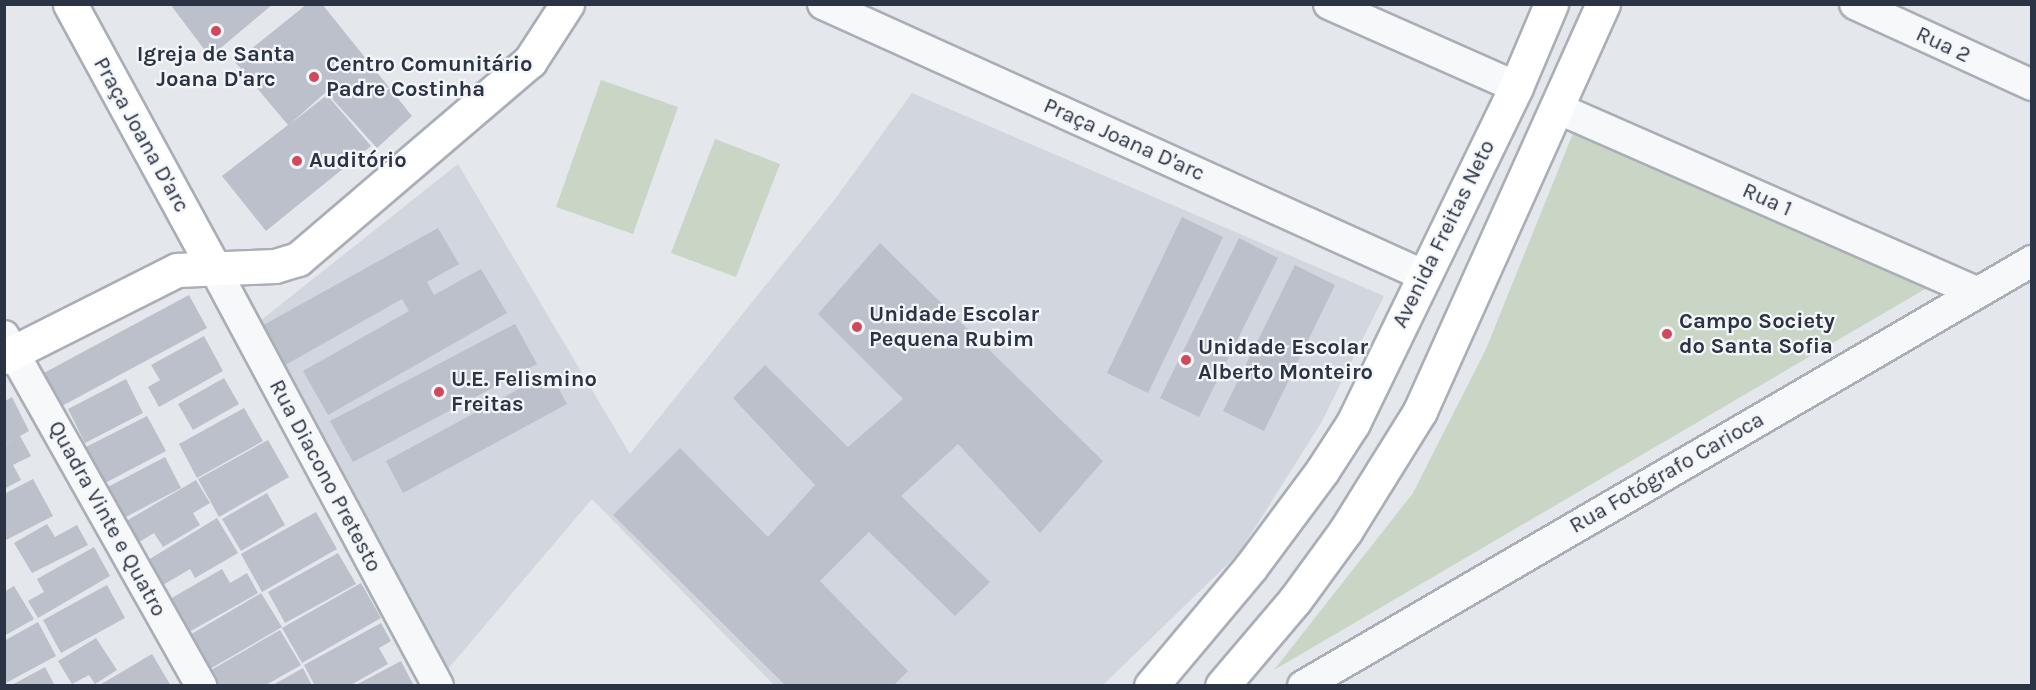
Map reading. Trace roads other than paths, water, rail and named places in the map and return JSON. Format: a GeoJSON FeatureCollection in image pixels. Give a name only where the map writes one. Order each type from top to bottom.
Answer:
{"type":"FeatureCollection","features":[{"type":"Feature","properties":{"kind":"main road","name":"Praça Joana D'arc"},"geometry":{"type":"LineString","coordinates":[[70,4],[213,266]]}},
{"type":"Feature","properties":{"kind":"main road"},"geometry":{"type":"LineString","coordinates":[[8,348],[177,270],[213,266],[275,266],[306,254],[530,61],[567,4]]}},
{"type":"Feature","properties":{"kind":"main road","name":"Avenida Freitas Neto"},"geometry":{"type":"LineString","coordinates":[[1151,686],[1250,568],[1322,471],[1353,423],[1396,327],[1425,276],[1516,87],[1551,4]]}},
{"type":"Feature","properties":{"kind":"main road"},"geometry":{"type":"LineString","coordinates":[[1222,686],[1295,600],[1333,548],[1420,411],[1603,4]]}},
{"type":"Feature","properties":{"kind":"street","name":"Praça Joana D'arc"},"geometry":{"type":"LineString","coordinates":[[823,4],[1425,276]]}},
{"type":"Feature","properties":{"kind":"street"},"geometry":{"type":"LineString","coordinates":[[1329,4],[1516,87]]}},
{"type":"Feature","properties":{"kind":"street","name":"Rua 2"},"geometry":{"type":"LineString","coordinates":[[1855,4],[2031,85]]}},
{"type":"Feature","properties":{"kind":"street","name":"Rua 1"},"geometry":{"type":"LineString","coordinates":[[1557,108],[1977,292]]}},
{"type":"Feature","properties":{"kind":"street","name":"Rua Fotógrafo Carioca"},"geometry":{"type":"LineString","coordinates":[[1303,686],[2031,261]]}},
{"type":"Feature","properties":{"kind":"street","name":"Rua Diacono Pretesto"},"geometry":{"type":"LineString","coordinates":[[213,266],[438,686]]}},
{"type":"Feature","properties":{"kind":"street","name":"Quadra Vinte e Quatro"},"geometry":{"type":"LineString","coordinates":[[8,348],[201,686]]}},
{"type":"Feature","properties":{"kind":"place","name":"Igreja de Santa Joana D'arc"},"geometry":{"type":"Point","coordinates":[216,31]}},
{"type":"Feature","properties":{"kind":"place","name":"Centro Comunitário Padre Costinha"},"geometry":{"type":"Point","coordinates":[314,77]}},
{"type":"Feature","properties":{"kind":"place","name":"Auditório"},"geometry":{"type":"Point","coordinates":[297,161]}},
{"type":"Feature","properties":{"kind":"place","name":"Unidade Escolar Pequena Rubim"},"geometry":{"type":"Point","coordinates":[857,327]}},
{"type":"Feature","properties":{"kind":"place","name":"Campo Society do Santa Sofia"},"geometry":{"type":"Point","coordinates":[1667,334]}},
{"type":"Feature","properties":{"kind":"place","name":"Unidade Escolar Alberto Monteiro"},"geometry":{"type":"Point","coordinates":[1186,360]}},
{"type":"Feature","properties":{"kind":"place","name":"U.E. Felismino Freitas"},"geometry":{"type":"Point","coordinates":[439,392]}}]}
